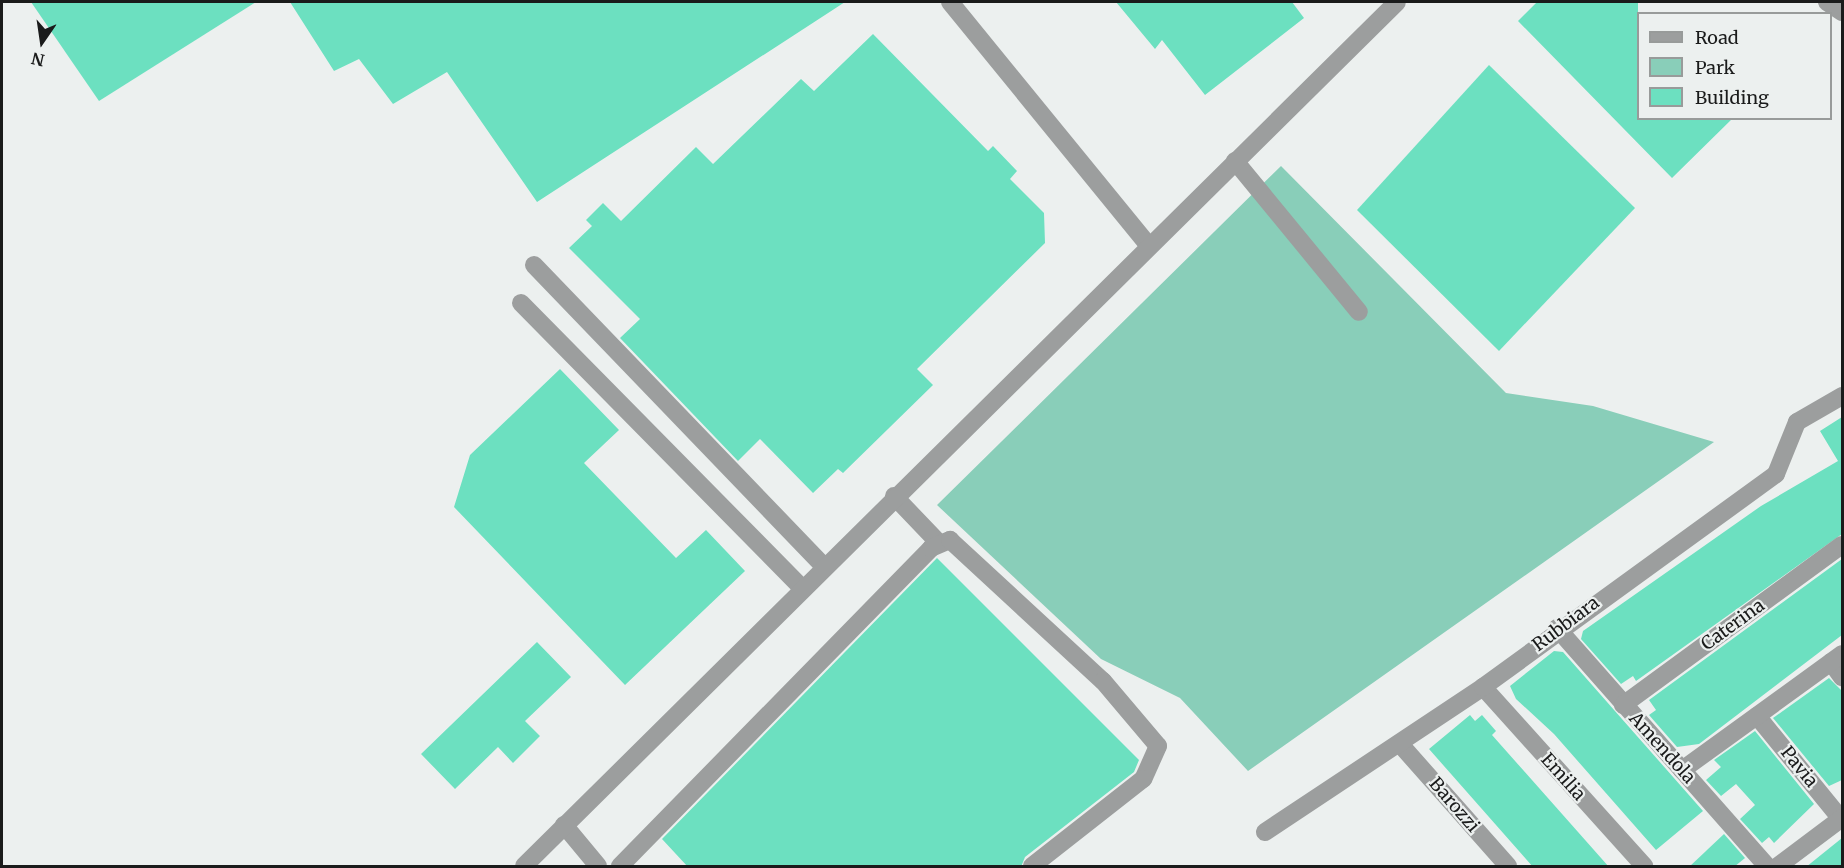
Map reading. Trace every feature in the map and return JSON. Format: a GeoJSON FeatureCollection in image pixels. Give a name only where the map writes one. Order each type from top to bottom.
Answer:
{"type":"FeatureCollection","features":[{"type":"Feature","properties":{"kind":"street"},"geometry":{"type":"LineString","coordinates":[[950,2],[1148,245]]}},
{"type":"Feature","properties":{"kind":"street"},"geometry":{"type":"LineString","coordinates":[[524,867],[894,496],[1397,2]]}},
{"type":"Feature","properties":{"kind":"street"},"geometry":{"type":"LineString","coordinates":[[1827,2],[1842,12]]}},
{"type":"Feature","properties":{"kind":"street"},"geometry":{"type":"LineString","coordinates":[[1235,161],[1359,312]]}},
{"type":"Feature","properties":{"kind":"street"},"geometry":{"type":"LineString","coordinates":[[534,265],[824,566]]}},
{"type":"Feature","properties":{"kind":"street"},"geometry":{"type":"LineString","coordinates":[[521,303],[802,588]]}},
{"type":"Feature","properties":{"kind":"street","name":"Rubbiara"},"geometry":{"type":"LineString","coordinates":[[1265,832],[1483,687],[1557,628],[1776,474],[1797,422],[1842,396]]}},
{"type":"Feature","properties":{"kind":"street"},"geometry":{"type":"LineString","coordinates":[[894,496],[938,542],[960,544],[1103,681],[1158,746],[1143,779],[1032,867]]}},
{"type":"Feature","properties":{"kind":"street"},"geometry":{"type":"LineString","coordinates":[[620,867],[938,542]]}},
{"type":"Feature","properties":{"kind":"street","name":"Caterina"},"geometry":{"type":"LineString","coordinates":[[1623,705],[1842,545]]}},
{"type":"Feature","properties":{"kind":"street","name":"Amendola"},"geometry":{"type":"LineString","coordinates":[[1557,628],[1767,867]]}},
{"type":"Feature","properties":{"kind":"street"},"geometry":{"type":"LineString","coordinates":[[1682,770],[1837,658],[1842,677]]}},
{"type":"Feature","properties":{"kind":"street","name":"Emilia"},"geometry":{"type":"LineString","coordinates":[[1483,687],[1644,867]]}},
{"type":"Feature","properties":{"kind":"street","name":"Pavia"},"geometry":{"type":"LineString","coordinates":[[1757,716],[1842,819]]}},
{"type":"Feature","properties":{"kind":"street","name":"Barozzi"},"geometry":{"type":"LineString","coordinates":[[1400,744],[1508,867]]}},
{"type":"Feature","properties":{"kind":"street"},"geometry":{"type":"LineString","coordinates":[[1778,867],[1842,819]]}},
{"type":"Feature","properties":{"kind":"street"},"geometry":{"type":"LineString","coordinates":[[564,825],[598,867]]}},
{"type":"Feature","properties":{"kind":"green space"},"geometry":{"type":"Polygon","coordinates":[[[1281,166],[1506,393],[1593,406],[1714,442],[1248,771],[1180,698],[1101,659],[937,505],[1281,166]]]}},
{"type":"Feature","properties":{"kind":"building"},"geometry":{"type":"Polygon","coordinates":[[[31,2],[256,2],[99,101],[31,2]]]}},
{"type":"Feature","properties":{"kind":"building"},"geometry":{"type":"Polygon","coordinates":[[[290,2],[845,2],[537,202],[447,72],[393,104],[359,59],[334,71],[290,2]]]}},
{"type":"Feature","properties":{"kind":"building"},"geometry":{"type":"Polygon","coordinates":[[[1116,2],[1292,2],[1304,18],[1205,95],[1162,40],[1155,49],[1116,2]]]}},
{"type":"Feature","properties":{"kind":"building"},"geometry":{"type":"Polygon","coordinates":[[[1537,2],[1638,2],[1637,120],[1731,120],[1672,178],[1518,21],[1537,2]]]}},
{"type":"Feature","properties":{"kind":"building"},"geometry":{"type":"Polygon","coordinates":[[[873,34],[988,151],[993,146],[1017,171],[1010,179],[1044,213],[1045,243],[917,369],[933,385],[843,473],[838,469],[813,493],[760,439],[738,461],[620,338],[640,319],[569,248],[592,226],[586,220],[603,203],[621,221],[696,147],[713,164],[801,79],[814,91],[873,34]]]}},
{"type":"Feature","properties":{"kind":"building"},"geometry":{"type":"Polygon","coordinates":[[[1489,65],[1635,208],[1499,351],[1357,210],[1489,65]]]}},
{"type":"Feature","properties":{"kind":"building"},"geometry":{"type":"Polygon","coordinates":[[[560,369],[619,430],[584,463],[676,558],[706,530],[745,571],[625,685],[454,507],[470,455],[560,369]]]}},
{"type":"Feature","properties":{"kind":"building"},"geometry":{"type":"Polygon","coordinates":[[[1842,417],[1842,534],[1636,681],[1633,676],[1621,684],[1581,639],[1583,631],[1761,506],[1838,461],[1820,431],[1842,417]]]}},
{"type":"Feature","properties":{"kind":"building"},"geometry":{"type":"Polygon","coordinates":[[[937,558],[1139,760],[1134,772],[1025,857],[1021,867],[688,867],[662,839],[937,558]]]}},
{"type":"Feature","properties":{"kind":"building"},"geometry":{"type":"Polygon","coordinates":[[[1842,559],[1842,635],[1699,744],[1677,747],[1649,715],[1656,710],[1649,700],[1842,559]]]}},
{"type":"Feature","properties":{"kind":"building"},"geometry":{"type":"Polygon","coordinates":[[[537,642],[571,677],[525,721],[540,736],[513,763],[498,747],[455,789],[421,754],[537,642]]]}},
{"type":"Feature","properties":{"kind":"building"},"geometry":{"type":"Polygon","coordinates":[[[1554,651],[1563,652],[1703,811],[1656,850],[1554,734],[1516,699],[1510,686],[1554,651]]]}},
{"type":"Feature","properties":{"kind":"building"},"geometry":{"type":"Polygon","coordinates":[[[1829,678],[1842,691],[1842,780],[1829,786],[1773,718],[1829,678]]]}},
{"type":"Feature","properties":{"kind":"building"},"geometry":{"type":"Polygon","coordinates":[[[1470,715],[1475,721],[1482,715],[1496,731],[1492,735],[1609,867],[1533,867],[1429,749],[1470,715]]]}},
{"type":"Feature","properties":{"kind":"building"},"geometry":{"type":"Polygon","coordinates":[[[1755,731],[1814,804],[1774,843],[1769,837],[1762,843],[1740,819],[1755,805],[1736,784],[1721,796],[1706,780],[1721,767],[1714,760],[1755,731]]]}},
{"type":"Feature","properties":{"kind":"building"},"geometry":{"type":"Polygon","coordinates":[[[1724,834],[1745,858],[1734,867],[1689,867],[1724,834]]]}},
{"type":"Feature","properties":{"kind":"building"},"geometry":{"type":"Polygon","coordinates":[[[1842,838],[1842,867],[1806,867],[1842,838]]]}}]}
